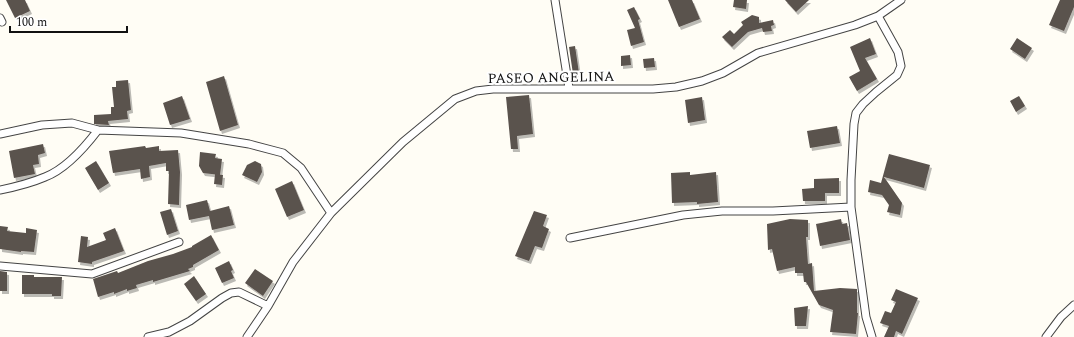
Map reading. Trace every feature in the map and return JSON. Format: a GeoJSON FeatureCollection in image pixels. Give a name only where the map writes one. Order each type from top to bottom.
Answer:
{"type":"FeatureCollection","features":[{"type":"Feature","properties":{"kind":"street"},"geometry":{"type":"LineString","coordinates":[[555,0],[569,88]]}},
{"type":"Feature","properties":{"kind":"street","name":"PASEO ANGELINA"},"geometry":{"type":"LineString","coordinates":[[248,337],[268,306],[293,262],[331,213],[403,142],[455,99],[476,91],[493,89],[653,89],[676,87],[702,81],[723,72],[758,53],[855,26],[878,16],[901,0]]}},
{"type":"Feature","properties":{"kind":"street"},"geometry":{"type":"LineString","coordinates":[[872,337],[866,317],[851,207],[854,124],[856,113],[876,92],[897,75],[901,66],[898,52],[878,16]]}},
{"type":"Feature","properties":{"kind":"street"},"geometry":{"type":"LineString","coordinates":[[0,134],[42,125],[72,123],[98,130],[182,133],[249,144],[283,153],[301,168],[331,213]]}},
{"type":"Feature","properties":{"kind":"street"},"geometry":{"type":"LineString","coordinates":[[0,190],[46,177],[68,163],[85,147],[98,130]]}},
{"type":"Feature","properties":{"kind":"street"},"geometry":{"type":"LineString","coordinates":[[570,238],[683,215],[722,211],[773,211],[851,207]]}},
{"type":"Feature","properties":{"kind":"street"},"geometry":{"type":"LineString","coordinates":[[0,266],[92,274],[179,242]]}},
{"type":"Feature","properties":{"kind":"street"},"geometry":{"type":"LineString","coordinates":[[148,337],[169,332],[190,321],[222,298],[231,294],[239,292],[268,306]]}},
{"type":"Feature","properties":{"kind":"street"},"geometry":{"type":"LineString","coordinates":[[1046,337],[1061,317],[1074,305]]}},
{"type":"Feature","properties":{"kind":"building"},"geometry":{"type":"Polygon","coordinates":[[[6,0],[25,0],[30,11],[15,18],[6,0]]]}},
{"type":"Feature","properties":{"kind":"building"},"geometry":{"type":"Polygon","coordinates":[[[668,0],[692,0],[700,19],[679,27],[668,0]]]}},
{"type":"Feature","properties":{"kind":"building"},"geometry":{"type":"Polygon","coordinates":[[[734,0],[747,0],[746,9],[733,7],[734,0]]]}},
{"type":"Feature","properties":{"kind":"building"},"geometry":{"type":"Polygon","coordinates":[[[785,0],[809,0],[796,12],[785,0]]]}},
{"type":"Feature","properties":{"kind":"building"},"geometry":{"type":"Polygon","coordinates":[[[1060,0],[1074,0],[1074,7],[1064,31],[1049,25],[1060,0]]]}},
{"type":"Feature","properties":{"kind":"building"},"geometry":{"type":"Polygon","coordinates":[[[634,7],[640,19],[638,20],[644,42],[631,46],[627,30],[635,28],[627,10],[634,7]]]}},
{"type":"Feature","properties":{"kind":"building"},"geometry":{"type":"Polygon","coordinates":[[[752,15],[759,17],[759,23],[773,20],[774,25],[771,26],[772,31],[763,32],[762,28],[748,32],[732,47],[722,37],[730,30],[734,34],[743,25],[741,22],[752,15]]]}},
{"type":"Feature","properties":{"kind":"building"},"geometry":{"type":"Polygon","coordinates":[[[870,38],[876,54],[865,58],[877,79],[857,91],[849,77],[860,71],[850,47],[870,38]]]}},
{"type":"Feature","properties":{"kind":"building"},"geometry":{"type":"Polygon","coordinates":[[[1017,38],[1032,48],[1025,59],[1010,49],[1017,38]]]}},
{"type":"Feature","properties":{"kind":"building"},"geometry":{"type":"Polygon","coordinates":[[[575,46],[579,73],[573,74],[569,47],[575,46]]]}},
{"type":"Feature","properties":{"kind":"building"},"geometry":{"type":"Polygon","coordinates":[[[630,55],[631,65],[621,66],[621,56],[630,55]]]}},
{"type":"Feature","properties":{"kind":"building"},"geometry":{"type":"Polygon","coordinates":[[[654,58],[655,67],[644,68],[643,59],[654,58]]]}},
{"type":"Feature","properties":{"kind":"building"},"geometry":{"type":"Polygon","coordinates":[[[224,76],[238,125],[220,131],[206,82],[224,76]]]}},
{"type":"Feature","properties":{"kind":"building"},"geometry":{"type":"Polygon","coordinates":[[[128,80],[131,110],[127,111],[128,119],[108,121],[109,125],[94,124],[94,115],[111,114],[111,107],[114,107],[112,87],[116,87],[116,81],[128,80]]]}},
{"type":"Feature","properties":{"kind":"building"},"geometry":{"type":"Polygon","coordinates":[[[529,95],[533,134],[517,136],[518,149],[511,149],[506,97],[529,95]]]}},
{"type":"Feature","properties":{"kind":"building"},"geometry":{"type":"Polygon","coordinates":[[[182,96],[190,119],[170,125],[163,103],[182,96]]]}},
{"type":"Feature","properties":{"kind":"building"},"geometry":{"type":"Polygon","coordinates":[[[1019,96],[1025,106],[1016,112],[1010,101],[1019,96]]]}},
{"type":"Feature","properties":{"kind":"building"},"geometry":{"type":"Polygon","coordinates":[[[702,97],[705,120],[688,123],[685,100],[702,97]]]}},
{"type":"Feature","properties":{"kind":"building"},"geometry":{"type":"Polygon","coordinates":[[[837,126],[840,143],[810,148],[807,131],[837,126]]]}},
{"type":"Feature","properties":{"kind":"building"},"geometry":{"type":"Polygon","coordinates":[[[43,144],[45,153],[38,155],[39,164],[33,165],[35,174],[14,178],[9,151],[43,144]]]}},
{"type":"Feature","properties":{"kind":"building"},"geometry":{"type":"Polygon","coordinates":[[[145,146],[146,148],[159,146],[159,151],[178,150],[180,172],[179,205],[168,204],[169,171],[166,171],[166,163],[149,166],[150,177],[141,179],[140,169],[113,173],[109,151],[145,146]]]}},
{"type":"Feature","properties":{"kind":"building"},"geometry":{"type":"Polygon","coordinates":[[[200,152],[216,154],[215,158],[222,159],[220,175],[203,173],[199,166],[200,152]]]}},
{"type":"Feature","properties":{"kind":"building"},"geometry":{"type":"Polygon","coordinates":[[[889,154],[930,165],[924,188],[884,177],[902,203],[900,215],[887,212],[889,205],[882,195],[868,192],[870,180],[881,183],[889,154]]]}},
{"type":"Feature","properties":{"kind":"building"},"geometry":{"type":"Polygon","coordinates":[[[96,161],[109,183],[98,190],[85,168],[96,161]]]}},
{"type":"Feature","properties":{"kind":"building"},"geometry":{"type":"Polygon","coordinates":[[[255,161],[261,164],[262,172],[257,182],[242,175],[247,165],[255,161]]]}},
{"type":"Feature","properties":{"kind":"building"},"geometry":{"type":"Polygon","coordinates":[[[690,172],[690,175],[716,172],[718,202],[697,204],[697,202],[672,203],[671,173],[690,172]]]}},
{"type":"Feature","properties":{"kind":"building"},"geometry":{"type":"Polygon","coordinates":[[[215,174],[223,175],[222,185],[214,184],[215,174]]]}},
{"type":"Feature","properties":{"kind":"building"},"geometry":{"type":"Polygon","coordinates":[[[839,178],[839,193],[825,193],[825,201],[803,201],[802,189],[814,188],[814,179],[839,178]]]}},
{"type":"Feature","properties":{"kind":"building"},"geometry":{"type":"Polygon","coordinates":[[[292,181],[304,210],[287,217],[275,189],[292,181]]]}},
{"type":"Feature","properties":{"kind":"building"},"geometry":{"type":"Polygon","coordinates":[[[207,200],[210,211],[229,206],[234,225],[212,230],[209,216],[189,220],[186,205],[207,200]]]}},
{"type":"Feature","properties":{"kind":"building"},"geometry":{"type":"Polygon","coordinates":[[[171,209],[178,231],[167,235],[160,212],[171,209]]]}},
{"type":"Feature","properties":{"kind":"building"},"geometry":{"type":"Polygon","coordinates":[[[534,211],[547,215],[543,226],[549,229],[542,248],[535,246],[529,261],[515,256],[534,211]]]}},
{"type":"Feature","properties":{"kind":"building"},"geometry":{"type":"Polygon","coordinates":[[[790,219],[808,220],[808,237],[806,237],[808,264],[812,263],[814,291],[840,288],[857,289],[858,313],[856,334],[830,332],[833,310],[819,305],[806,282],[804,282],[803,273],[795,273],[795,267],[777,271],[772,249],[768,250],[767,224],[790,219]]]}},
{"type":"Feature","properties":{"kind":"building"},"geometry":{"type":"Polygon","coordinates":[[[841,219],[842,224],[847,223],[850,240],[820,246],[816,224],[841,219]]]}},
{"type":"Feature","properties":{"kind":"building"},"geometry":{"type":"Polygon","coordinates":[[[0,226],[8,227],[7,231],[26,233],[26,228],[37,230],[34,252],[0,249],[0,226]]]}},
{"type":"Feature","properties":{"kind":"building"},"geometry":{"type":"Polygon","coordinates":[[[115,228],[124,251],[92,262],[92,264],[78,262],[81,236],[88,237],[87,247],[106,240],[103,233],[115,228]]]}},
{"type":"Feature","properties":{"kind":"building"},"geometry":{"type":"Polygon","coordinates":[[[211,235],[219,250],[193,265],[193,267],[188,269],[190,271],[153,282],[153,280],[136,285],[137,288],[127,291],[127,289],[114,294],[114,292],[98,297],[93,279],[117,271],[118,273],[148,261],[192,247],[211,235]]]}},
{"type":"Feature","properties":{"kind":"building"},"geometry":{"type":"Polygon","coordinates":[[[229,261],[233,270],[231,271],[234,278],[222,283],[215,268],[229,261]]]}},
{"type":"Feature","properties":{"kind":"building"},"geometry":{"type":"Polygon","coordinates":[[[255,269],[273,281],[263,296],[245,283],[255,269]]]}},
{"type":"Feature","properties":{"kind":"building"},"geometry":{"type":"Polygon","coordinates":[[[0,271],[7,272],[7,291],[0,291],[0,271]]]}},
{"type":"Feature","properties":{"kind":"building"},"geometry":{"type":"Polygon","coordinates":[[[22,275],[34,275],[34,277],[62,277],[61,296],[52,296],[52,294],[22,294],[22,275]]]}},
{"type":"Feature","properties":{"kind":"building"},"geometry":{"type":"Polygon","coordinates":[[[194,276],[206,294],[196,301],[184,284],[194,276]]]}},
{"type":"Feature","properties":{"kind":"building"},"geometry":{"type":"Polygon","coordinates":[[[896,289],[918,298],[902,334],[896,331],[894,337],[884,337],[889,326],[880,323],[885,311],[891,313],[896,302],[891,300],[896,289]]]}},
{"type":"Feature","properties":{"kind":"building"},"geometry":{"type":"Polygon","coordinates":[[[808,306],[806,326],[795,326],[794,308],[808,306]]]}}]}
